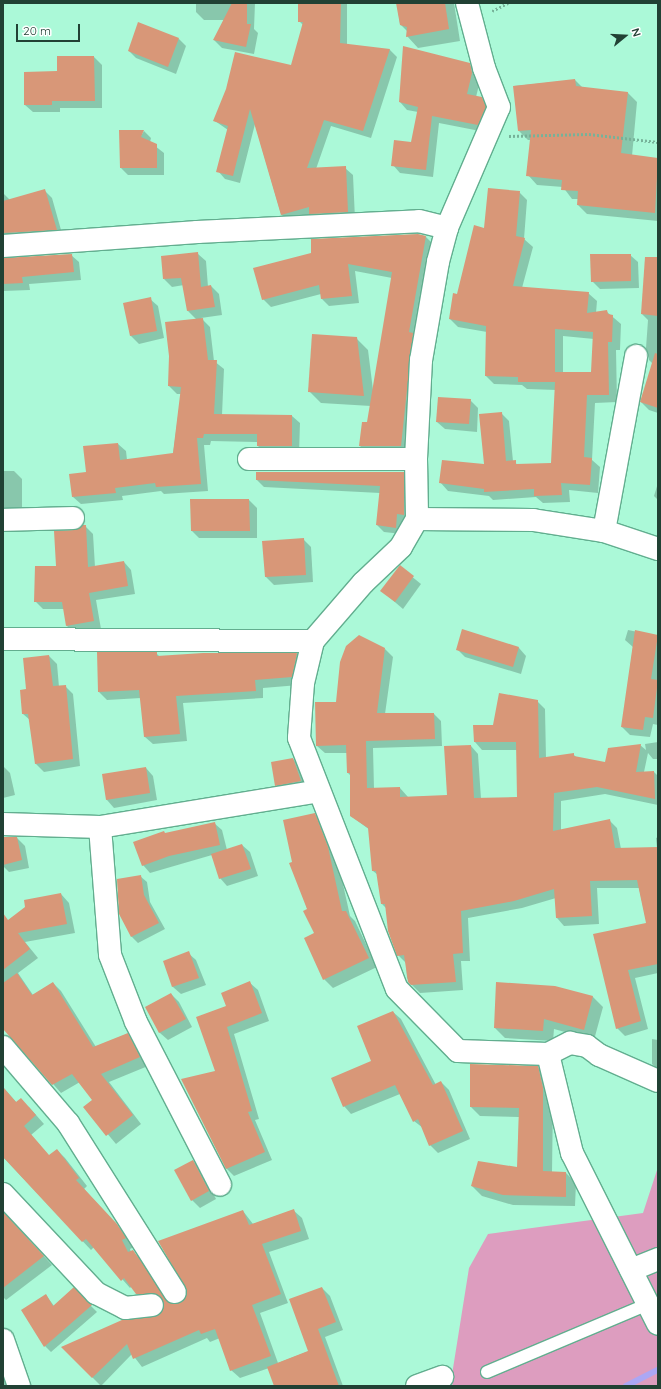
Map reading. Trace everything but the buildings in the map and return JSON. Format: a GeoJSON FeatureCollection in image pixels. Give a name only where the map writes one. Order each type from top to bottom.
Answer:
{"type":"FeatureCollection","features":[{"type":"Feature","properties":{"kind":"street"},"geometry":{"type":"LineString","coordinates":[[467,3],[484,68],[499,107],[447,228],[421,360],[416,459],[417,519],[401,547],[363,583],[313,641],[303,683],[299,738],[397,989],[458,1051],[548,1054],[570,1043],[587,1046],[599,1055],[658,1081]]}},
{"type":"Feature","properties":{"kind":"street"},"geometry":{"type":"LineString","coordinates":[[3,246],[197,232],[411,221],[447,228]]}},
{"type":"Feature","properties":{"kind":"street"},"geometry":{"type":"LineString","coordinates":[[604,531],[636,356]]}},
{"type":"Feature","properties":{"kind":"street"},"geometry":{"type":"LineString","coordinates":[[249,459],[416,459]]}},
{"type":"Feature","properties":{"kind":"street"},"geometry":{"type":"LineString","coordinates":[[3,520],[73,518]]}},
{"type":"Feature","properties":{"kind":"street"},"geometry":{"type":"LineString","coordinates":[[417,519],[533,520],[604,531],[658,549]]}},
{"type":"Feature","properties":{"kind":"street"},"geometry":{"type":"LineString","coordinates":[[3,639],[313,641]]}},
{"type":"Feature","properties":{"kind":"street"},"geometry":{"type":"LineString","coordinates":[[3,824],[100,827],[319,791]]}},
{"type":"Feature","properties":{"kind":"street"},"geometry":{"type":"LineString","coordinates":[[100,827],[110,955],[136,1022],[220,1185]]}},
{"type":"Feature","properties":{"kind":"street"},"geometry":{"type":"LineString","coordinates":[[3,1047],[68,1123],[175,1292]]}},
{"type":"Feature","properties":{"kind":"street"},"geometry":{"type":"LineString","coordinates":[[548,1054],[572,1153],[658,1324]]}},
{"type":"Feature","properties":{"kind":"street"},"geometry":{"type":"LineString","coordinates":[[3,1194],[96,1293],[125,1308],[152,1305]]}},
{"type":"Feature","properties":{"kind":"street"},"geometry":{"type":"LineString","coordinates":[[631,1270],[658,1259]]}},
{"type":"Feature","properties":{"kind":"street"},"geometry":{"type":"LineString","coordinates":[[3,1340],[19,1386]]}},
{"type":"Feature","properties":{"kind":"street"},"geometry":{"type":"LineString","coordinates":[[417,1386],[442,1377]]}},
{"type":"Feature","properties":{"kind":"lane"},"geometry":{"type":"LineString","coordinates":[[487,1372],[648,1304]]}},
{"type":"Feature","properties":{"kind":"path"},"geometry":{"type":"LineString","coordinates":[[486,137],[589,134],[658,142]]}},
{"type":"Feature","properties":{"kind":"shaded area"},"geometry":{"type":"Polygon","coordinates":[[[658,1167],[658,1386],[453,1386],[451,1381],[469,1268],[488,1234],[643,1213],[658,1167]]]}},
{"type":"Feature","properties":{"kind":"waterway"},"geometry":{"type":"LineString","coordinates":[[626,1386],[658,1370]]}}]}
